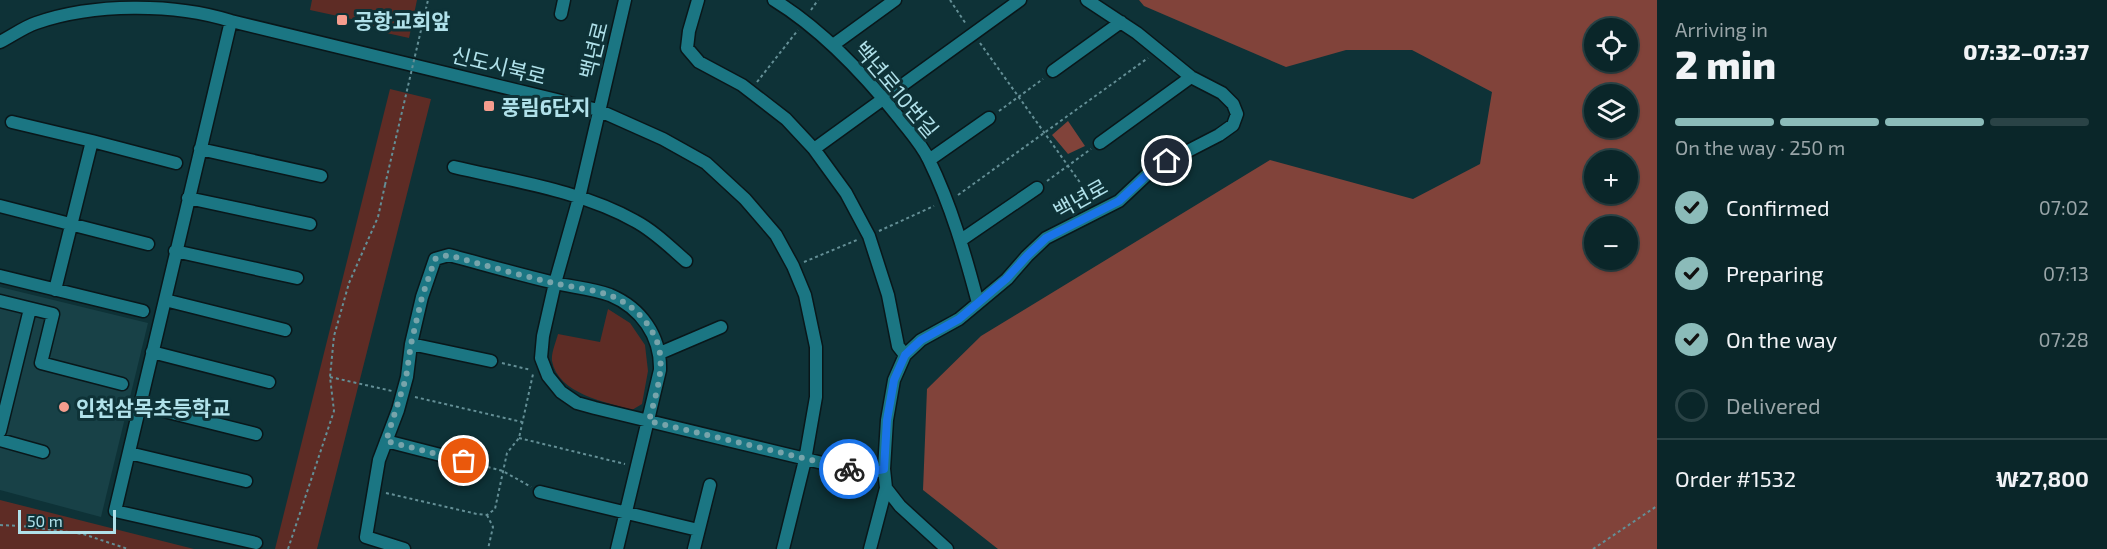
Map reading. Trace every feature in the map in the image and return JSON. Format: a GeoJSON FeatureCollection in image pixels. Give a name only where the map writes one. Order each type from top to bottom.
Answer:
{"type":"FeatureCollection","features":[{"type":"Feature","properties":{"kind":"street"},"geometry":{"type":"LineString","coordinates":[[209,14],[212,0]]}},
{"type":"Feature","properties":{"kind":"street"},"geometry":{"type":"LineString","coordinates":[[561,14],[564,0]]}},
{"type":"Feature","properties":{"kind":"street","name":"백년로"},"geometry":{"type":"LineString","coordinates":[[555,284],[579,198],[625,0]]}},
{"type":"Feature","properties":{"kind":"street"},"geometry":{"type":"LineString","coordinates":[[698,0],[689,31],[687,48],[699,63],[742,85],[786,119],[814,149],[846,193],[869,236],[888,295],[898,346],[905,355]]}},
{"type":"Feature","properties":{"kind":"street","name":"백년로10번길"},"geometry":{"type":"LineString","coordinates":[[775,0],[833,45],[884,99],[921,146],[929,160],[961,240],[978,303]]}},
{"type":"Feature","properties":{"kind":"street","name":"백년로10번길"},"geometry":{"type":"LineString","coordinates":[[833,45],[895,0]]}},
{"type":"Feature","properties":{"kind":"street"},"geometry":{"type":"LineString","coordinates":[[814,149],[1020,0]]}},
{"type":"Feature","properties":{"kind":"street","name":"백년로"},"geometry":{"type":"LineString","coordinates":[[886,488],[884,469],[887,420],[894,380],[905,355],[921,340],[959,319],[1006,279],[1046,238],[1119,201],[1153,169],[1219,135],[1233,125],[1237,114],[1233,104],[1222,93],[1191,77],[1159,50],[1087,0]]}},
{"type":"Feature","properties":{"kind":"street","name":"신도시북로"},"geometry":{"type":"LineString","coordinates":[[0,42],[36,23],[96,9],[148,7],[209,14],[598,110],[663,139],[706,163],[745,199],[776,235],[805,295],[816,346],[816,397],[805,460],[783,549]]}},
{"type":"Feature","properties":{"kind":"street"},"geometry":{"type":"LineString","coordinates":[[231,21],[115,511],[256,543]]}},
{"type":"Feature","properties":{"kind":"street"},"geometry":{"type":"LineString","coordinates":[[1053,71],[1121,22]]}},
{"type":"Feature","properties":{"kind":"street","name":"백년로"},"geometry":{"type":"LineString","coordinates":[[1100,143],[1191,77]]}},
{"type":"Feature","properties":{"kind":"street","name":"백년로10번길"},"geometry":{"type":"LineString","coordinates":[[929,160],[990,118]]}},
{"type":"Feature","properties":{"kind":"street"},"geometry":{"type":"LineString","coordinates":[[12,122],[176,163]]}},
{"type":"Feature","properties":{"kind":"street"},"geometry":{"type":"LineString","coordinates":[[55,290],[92,141]]}},
{"type":"Feature","properties":{"kind":"street"},"geometry":{"type":"LineString","coordinates":[[200,149],[321,177]]}},
{"type":"Feature","properties":{"kind":"street"},"geometry":{"type":"LineString","coordinates":[[454,166],[579,198],[614,210],[637,222],[687,261]]}},
{"type":"Feature","properties":{"kind":"street"},"geometry":{"type":"LineString","coordinates":[[961,240],[1037,188]]}},
{"type":"Feature","properties":{"kind":"street"},"geometry":{"type":"LineString","coordinates":[[188,198],[310,224]]}},
{"type":"Feature","properties":{"kind":"street"},"geometry":{"type":"LineString","coordinates":[[0,206],[148,243]]}},
{"type":"Feature","properties":{"kind":"street"},"geometry":{"type":"LineString","coordinates":[[176,251],[297,278]]}},
{"type":"Feature","properties":{"kind":"street"},"geometry":{"type":"LineString","coordinates":[[404,549],[366,537],[380,460],[402,394],[422,297],[435,259],[448,255],[555,284],[608,294],[624,302],[642,316],[654,336],[660,353],[660,370],[617,549]]}},
{"type":"Feature","properties":{"kind":"street"},"geometry":{"type":"LineString","coordinates":[[0,276],[143,311]]}},
{"type":"Feature","properties":{"kind":"street"},"geometry":{"type":"LineString","coordinates":[[555,284],[543,336],[541,358],[548,376],[561,392],[577,403],[864,473],[884,469]]}},
{"type":"Feature","properties":{"kind":"street"},"geometry":{"type":"LineString","coordinates":[[165,300],[285,330]]}},
{"type":"Feature","properties":{"kind":"street"},"geometry":{"type":"LineString","coordinates":[[0,302],[53,314],[41,363],[122,384]]}},
{"type":"Feature","properties":{"kind":"street"},"geometry":{"type":"LineString","coordinates":[[0,432],[30,309]]}},
{"type":"Feature","properties":{"kind":"street"},"geometry":{"type":"LineString","coordinates":[[660,353],[721,327]]}},
{"type":"Feature","properties":{"kind":"street"},"geometry":{"type":"LineString","coordinates":[[411,344],[491,361]]}},
{"type":"Feature","properties":{"kind":"street"},"geometry":{"type":"LineString","coordinates":[[152,352],[269,382]]}},
{"type":"Feature","properties":{"kind":"street"},"geometry":{"type":"LineString","coordinates":[[140,405],[256,434]]}},
{"type":"Feature","properties":{"kind":"street"},"geometry":{"type":"LineString","coordinates":[[0,441],[43,452]]}},
{"type":"Feature","properties":{"kind":"street"},"geometry":{"type":"LineString","coordinates":[[386,441],[464,461]]}},
{"type":"Feature","properties":{"kind":"street"},"geometry":{"type":"LineString","coordinates":[[129,453],[246,481]]}},
{"type":"Feature","properties":{"kind":"street"},"geometry":{"type":"LineString","coordinates":[[694,549],[710,485]]}},
{"type":"Feature","properties":{"kind":"street"},"geometry":{"type":"LineString","coordinates":[[886,488],[900,506],[943,548]]}},
{"type":"Feature","properties":{"kind":"street"},"geometry":{"type":"LineString","coordinates":[[870,549],[886,488]]}},
{"type":"Feature","properties":{"kind":"street"},"geometry":{"type":"LineString","coordinates":[[540,492],[698,530]]}},
{"type":"Feature","properties":{"kind":"path"},"geometry":{"type":"LineString","coordinates":[[288,549],[334,411],[330,377],[334,336],[349,283],[378,217],[428,0]]}},
{"type":"Feature","properties":{"kind":"path"},"geometry":{"type":"LineString","coordinates":[[750,92],[804,22],[818,0]]}},
{"type":"Feature","properties":{"kind":"path"},"geometry":{"type":"LineString","coordinates":[[950,0],[1100,212]]}},
{"type":"Feature","properties":{"kind":"path"},"geometry":{"type":"LineString","coordinates":[[793,267],[869,236],[956,196],[1159,50]]}},
{"type":"Feature","properties":{"kind":"path"},"geometry":{"type":"LineString","coordinates":[[990,118],[1053,71]]}},
{"type":"Feature","properties":{"kind":"path"},"geometry":{"type":"LineString","coordinates":[[1037,188],[1100,143]]}},
{"type":"Feature","properties":{"kind":"path"},"geometry":{"type":"LineString","coordinates":[[374,490],[487,515],[495,509],[507,453],[519,438],[534,371],[491,361]]}},
{"type":"Feature","properties":{"kind":"path"},"geometry":{"type":"LineString","coordinates":[[330,377],[522,422]]}},
{"type":"Feature","properties":{"kind":"path"},"geometry":{"type":"LineString","coordinates":[[519,438],[638,467]]}},
{"type":"Feature","properties":{"kind":"path"},"geometry":{"type":"LineString","coordinates":[[464,461],[503,471],[540,492]]}},
{"type":"Feature","properties":{"kind":"path"},"geometry":{"type":"LineString","coordinates":[[1593,549],[1657,506]]}},
{"type":"Feature","properties":{"kind":"path"},"geometry":{"type":"LineString","coordinates":[[487,515],[493,527],[488,549]]}},
{"type":"Feature","properties":{"kind":"path"},"geometry":{"type":"LineString","coordinates":[[0,525],[83,534],[128,549]]}},
{"type":"Feature","properties":{"kind":"shaded area"},"geometry":{"type":"Polygon","coordinates":[[[312,0],[417,0],[409,38],[382,32],[370,23],[310,10],[312,0]]]}},
{"type":"Feature","properties":{"kind":"shaded area"},"geometry":{"type":"Polygon","coordinates":[[[1139,0],[1657,0],[1657,549],[998,549],[923,490],[927,389],[981,336],[1270,160],[1413,199],[1480,164],[1492,92],[1412,50],[1346,50],[1286,67],[1144,6],[1139,0]]]}},
{"type":"Feature","properties":{"kind":"shaded area"},"geometry":{"type":"Polygon","coordinates":[[[390,89],[431,99],[317,549],[275,549],[390,89]]]}},
{"type":"Feature","properties":{"kind":"shaded area"},"geometry":{"type":"Polygon","coordinates":[[[1068,121],[1085,146],[1068,154],[1052,135],[1068,121]]]}},
{"type":"Feature","properties":{"kind":"shaded area","name":"인천삼목초등학교"},"geometry":{"type":"Polygon","coordinates":[[[0,287],[148,323],[101,517],[0,490],[0,287]]]}},
{"type":"Feature","properties":{"kind":"shaded area"},"geometry":{"type":"Polygon","coordinates":[[[608,309],[630,323],[645,345],[648,371],[642,404],[632,410],[597,400],[573,389],[556,372],[552,361],[558,334],[600,342],[608,309]]]}},
{"type":"Feature","properties":{"kind":"shaded area"},"geometry":{"type":"Polygon","coordinates":[[[0,500],[194,549],[0,549],[0,500]]]}},
{"type":"Feature","properties":{"kind":"way so far"},"geometry":{"type":"LineString","coordinates":[[464,461],[386,441],[398,410],[422,297],[435,259],[448,255],[555,284],[608,294],[624,302],[642,316],[654,336],[660,353],[660,370],[649,421],[849,469]]}},
{"type":"Feature","properties":{"kind":"place","name":"공항교회앞"},"geometry":{"type":"Point","coordinates":[342,20]}},
{"type":"Feature","properties":{"kind":"place","name":"풍림6단지"},"geometry":{"type":"Point","coordinates":[489,106]}},
{"type":"Feature","properties":{"kind":"place","name":"인천삼목초등학교"},"geometry":{"type":"Point","coordinates":[64,407]}},
{"type":"Feature","properties":{"kind":"route"},"geometry":{"type":"LineString","coordinates":[[849,469],[864,473],[884,469],[887,420],[894,380],[905,355],[921,340],[959,319],[1006,279],[1046,238],[1119,201],[1153,169],[1167,161]]}}]}
